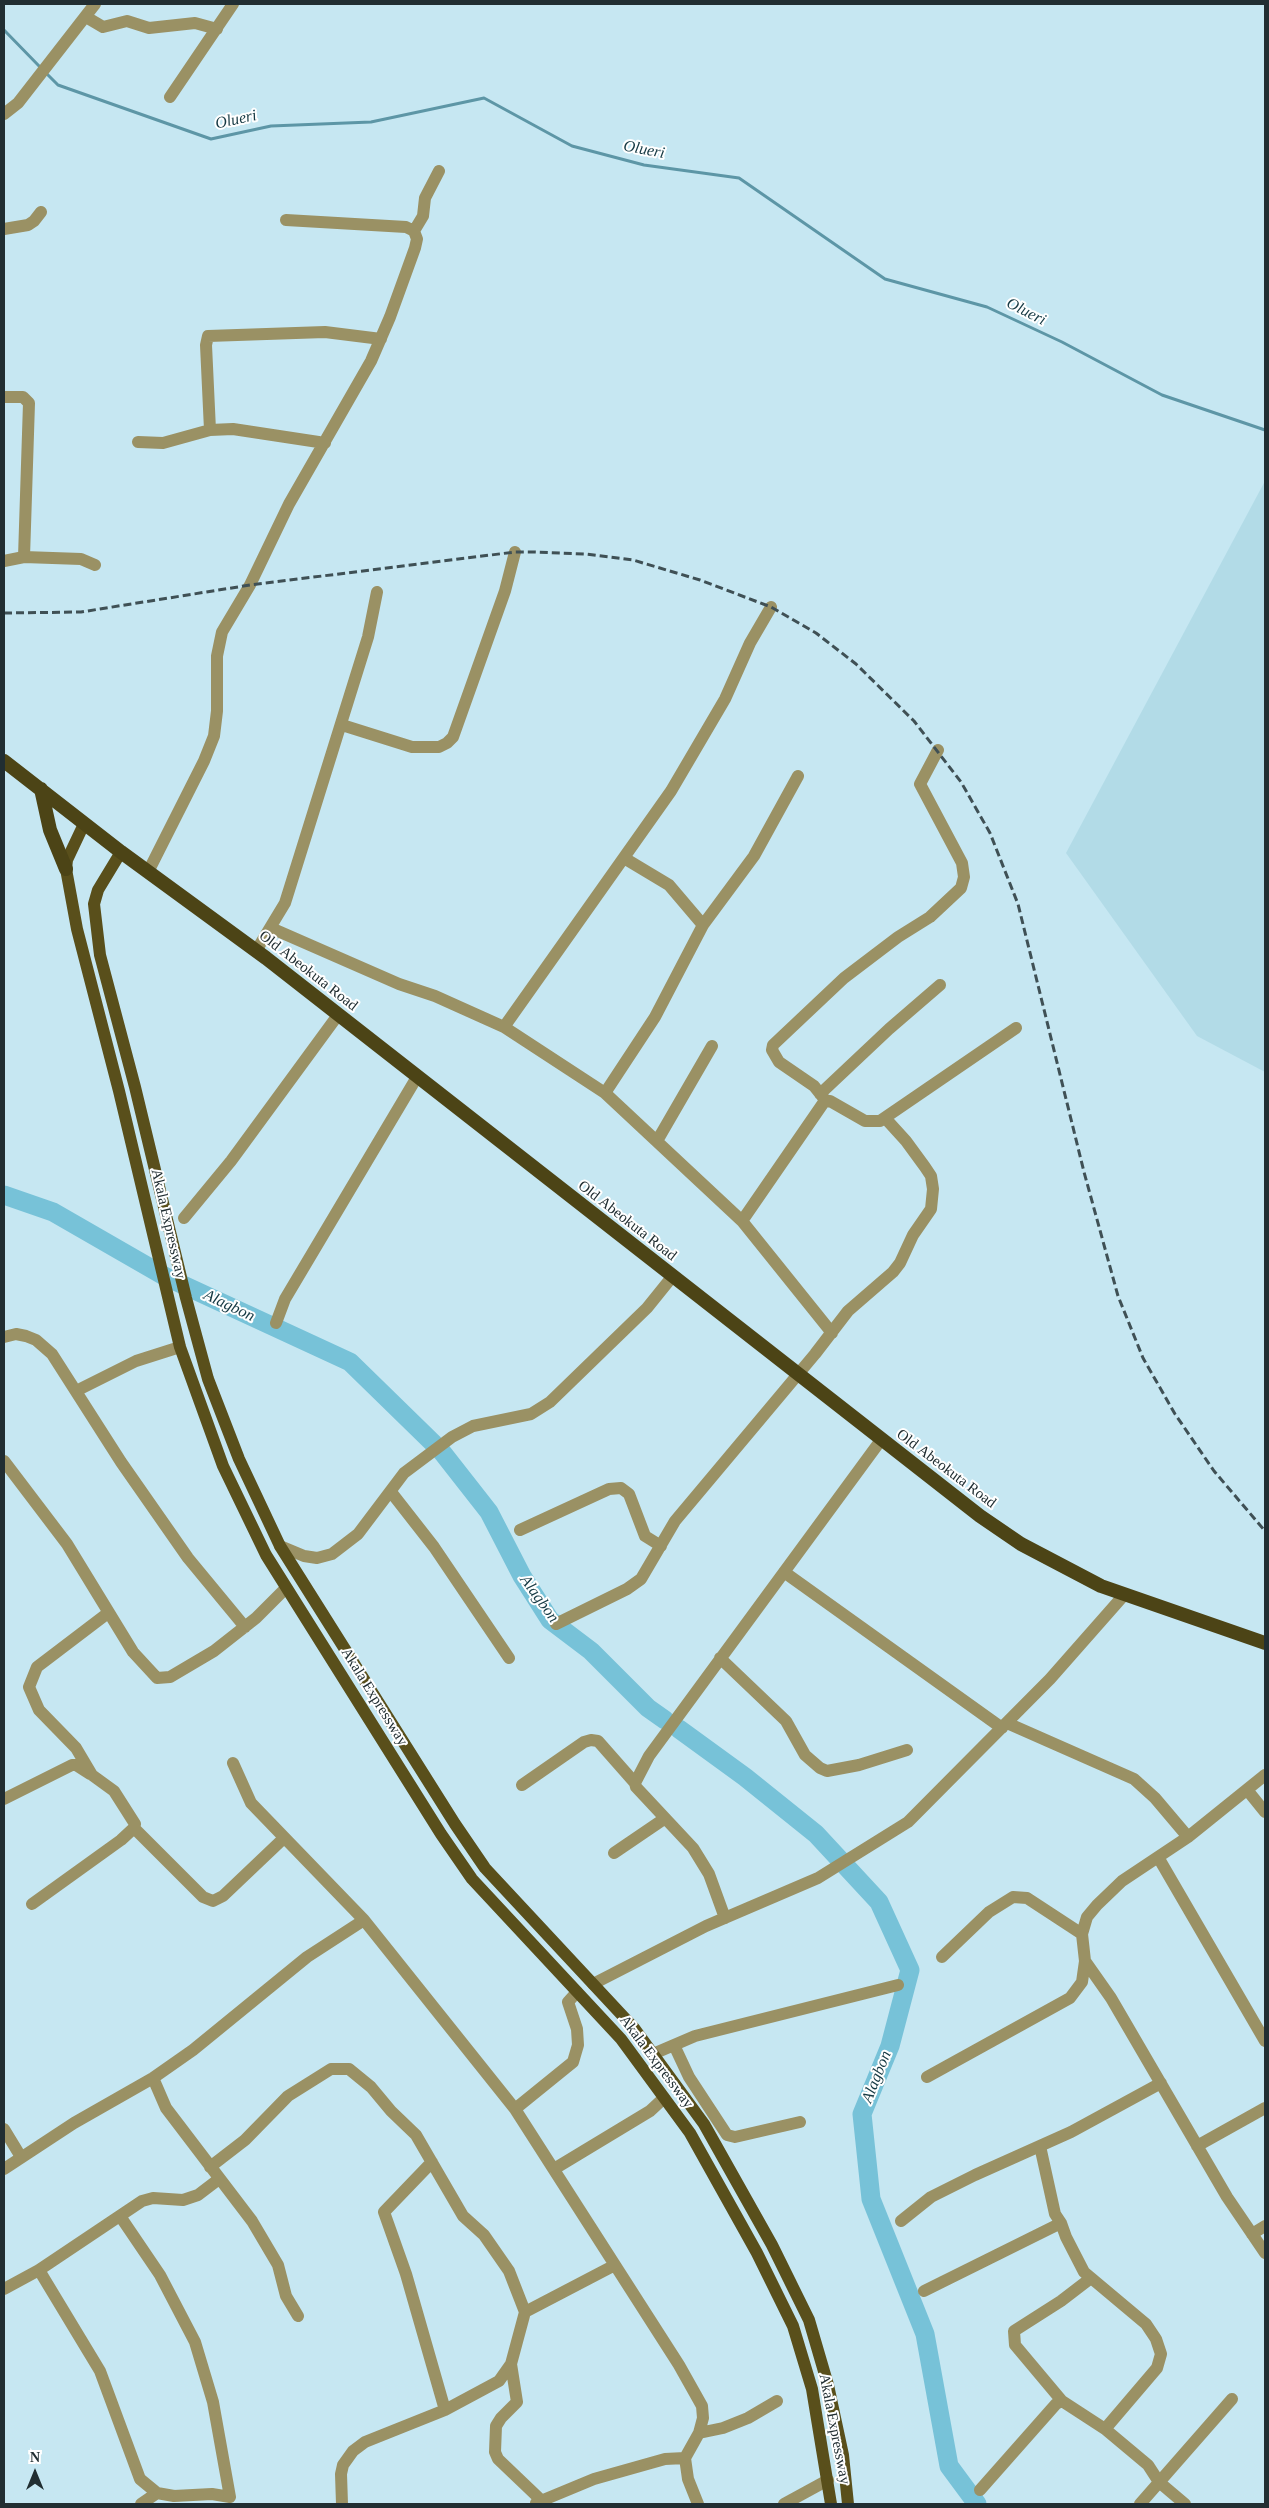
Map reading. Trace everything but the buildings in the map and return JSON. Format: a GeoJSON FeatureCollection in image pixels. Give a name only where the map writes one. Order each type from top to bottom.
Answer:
{"type":"FeatureCollection","features":[{"type":"Feature","properties":{"kind":"highway","name":"Old Abeokuta Road"},"geometry":{"type":"LineString","coordinates":[[4,761],[121,852],[256,951],[980,1516],[1021,1544],[1062,1568],[1124,1595],[1265,1643]]}},
{"type":"Feature","properties":{"kind":"highway"},"geometry":{"type":"LineString","coordinates":[[41,789],[50,830],[66,869]]}},
{"type":"Feature","properties":{"kind":"main road","name":"Akala Expressway"},"geometry":{"type":"LineString","coordinates":[[84,824],[67,860],[66,869],[83,959],[161,1264],[180,1347],[223,1466],[266,1555],[472,1879],[621,2039],[690,2134],[757,2253],[793,2326],[812,2390],[831,2504]]}},
{"type":"Feature","properties":{"kind":"main road","name":"Akala Expressway"},"geometry":{"type":"LineString","coordinates":[[121,852],[98,890],[94,904],[95,927],[100,956],[208,1379],[235,1450],[280,1546],[455,1824],[485,1868],[634,2028],[704,2124],[772,2245],[809,2320],[828,2385],[843,2455],[848,2504]]}},
{"type":"Feature","properties":{"kind":"main road"},"geometry":{"type":"LineString","coordinates":[[266,1555],[280,1546]]}},
{"type":"Feature","properties":{"kind":"main road"},"geometry":{"type":"LineString","coordinates":[[757,2253],[772,2245]]}},
{"type":"Feature","properties":{"kind":"street"},"geometry":{"type":"LineString","coordinates":[[4,114],[18,103],[95,4]]}},
{"type":"Feature","properties":{"kind":"street"},"geometry":{"type":"LineString","coordinates":[[170,97],[233,4]]}},
{"type":"Feature","properties":{"kind":"street"},"geometry":{"type":"LineString","coordinates":[[86,17],[103,27],[127,21],[149,28],[195,23],[217,29]]}},
{"type":"Feature","properties":{"kind":"street"},"geometry":{"type":"LineString","coordinates":[[414,232],[423,216],[425,198],[439,171]]}},
{"type":"Feature","properties":{"kind":"street"},"geometry":{"type":"LineString","coordinates":[[4,229],[28,225],[41,212]]}},
{"type":"Feature","properties":{"kind":"street"},"geometry":{"type":"LineString","coordinates":[[148,872],[214,736],[217,711],[217,656],[222,632],[250,585],[289,504],[371,362],[417,239],[414,232],[406,227],[286,220]]}},
{"type":"Feature","properties":{"kind":"street"},"geometry":{"type":"LineString","coordinates":[[210,430],[206,345],[208,336],[324,332],[381,339]]}},
{"type":"Feature","properties":{"kind":"street"},"geometry":{"type":"LineString","coordinates":[[4,397],[23,397],[29,403],[24,557]]}},
{"type":"Feature","properties":{"kind":"street"},"geometry":{"type":"LineString","coordinates":[[138,442],[163,443],[210,430],[233,429],[324,443]]}},
{"type":"Feature","properties":{"kind":"street"},"geometry":{"type":"LineString","coordinates":[[342,726],[412,747],[439,748],[453,737],[505,591],[515,552]]}},
{"type":"Feature","properties":{"kind":"street"},"geometry":{"type":"LineString","coordinates":[[4,560],[24,557],[81,559],[95,565]]}},
{"type":"Feature","properties":{"kind":"street"},"geometry":{"type":"LineString","coordinates":[[256,951],[285,903],[320,786],[342,726],[368,637],[377,592]]}},
{"type":"Feature","properties":{"kind":"street"},"geometry":{"type":"LineString","coordinates":[[504,1027],[624,858],[686,766],[725,699],[750,643],[771,607]]}},
{"type":"Feature","properties":{"kind":"street"},"geometry":{"type":"LineString","coordinates":[[938,750],[920,784],[962,863],[963,882],[950,900],[930,917],[898,937],[844,978],[773,1044],[772,1050],[779,1062],[814,1086],[823,1097],[865,1121],[880,1122],[1016,1028]]}},
{"type":"Feature","properties":{"kind":"street"},"geometry":{"type":"LineString","coordinates":[[605,1093],[654,1018],[703,925],[754,856],[798,776]]}},
{"type":"Feature","properties":{"kind":"street"},"geometry":{"type":"LineString","coordinates":[[624,858],[669,884],[703,925]]}},
{"type":"Feature","properties":{"kind":"street"},"geometry":{"type":"LineString","coordinates":[[271,928],[399,984],[435,996],[504,1027],[605,1093],[742,1221],[832,1333]]}},
{"type":"Feature","properties":{"kind":"street"},"geometry":{"type":"LineString","coordinates":[[742,1221],[823,1097],[889,1029],[940,985]]}},
{"type":"Feature","properties":{"kind":"street"},"geometry":{"type":"LineString","coordinates":[[184,1218],[232,1161],[338,1015]]}},
{"type":"Feature","properties":{"kind":"street"},"geometry":{"type":"LineString","coordinates":[[657,1141],[712,1046]]}},
{"type":"Feature","properties":{"kind":"street"},"geometry":{"type":"LineString","coordinates":[[276,1323],[285,1299],[418,1077]]}},
{"type":"Feature","properties":{"kind":"street"},"geometry":{"type":"LineString","coordinates":[[556,1624],[636,1584],[647,1570],[675,1521],[832,1333],[848,1311],[893,1272],[913,1235],[931,1209],[933,1189],[931,1176],[906,1140],[886,1119]]}},
{"type":"Feature","properties":{"kind":"street"},"geometry":{"type":"LineString","coordinates":[[280,1546],[304,1556],[317,1558],[332,1554],[358,1534],[404,1474],[457,1435],[473,1426],[532,1414],[550,1402],[647,1308],[672,1277]]}},
{"type":"Feature","properties":{"kind":"street"},"geometry":{"type":"LineString","coordinates":[[4,1337],[16,1334],[36,1340],[52,1354],[121,1462],[188,1558],[245,1627]]}},
{"type":"Feature","properties":{"kind":"street"},"geometry":{"type":"LineString","coordinates":[[76,1391],[136,1361],[180,1347]]}},
{"type":"Feature","properties":{"kind":"street"},"geometry":{"type":"LineString","coordinates":[[635,1783],[649,1756],[881,1440]]}},
{"type":"Feature","properties":{"kind":"street"},"geometry":{"type":"LineString","coordinates":[[4,1464],[67,1544],[133,1652],[157,1678],[170,1678],[214,1651],[245,1627],[286,1588]]}},
{"type":"Feature","properties":{"kind":"street"},"geometry":{"type":"LineString","coordinates":[[520,1530],[609,1490],[621,1488],[629,1494],[645,1536],[661,1546]]}},
{"type":"Feature","properties":{"kind":"street"},"geometry":{"type":"LineString","coordinates":[[391,1492],[434,1547],[509,1658]]}},
{"type":"Feature","properties":{"kind":"street"},"geometry":{"type":"LineString","coordinates":[[784,1572],[1004,1726],[1134,1779],[1155,1798],[1188,1837]]}},
{"type":"Feature","properties":{"kind":"street"},"geometry":{"type":"LineString","coordinates":[[593,1984],[725,1918],[818,1878],[908,1822],[1004,1726],[1098,1627],[1124,1595]]}},
{"type":"Feature","properties":{"kind":"street"},"geometry":{"type":"LineString","coordinates":[[92,1775],[76,1748],[39,1710],[29,1687],[37,1667],[108,1613]]}},
{"type":"Feature","properties":{"kind":"street"},"geometry":{"type":"LineString","coordinates":[[720,1658],[786,1721],[805,1756],[820,1768],[827,1771],[859,1765],[907,1750]]}},
{"type":"Feature","properties":{"kind":"street"},"geometry":{"type":"LineString","coordinates":[[522,1785],[591,1740],[598,1741],[635,1783],[636,1787],[699,1857],[709,1874],[725,1918]]}},
{"type":"Feature","properties":{"kind":"street"},"geometry":{"type":"LineString","coordinates":[[233,1763],[250,1803],[364,1920],[515,2109],[698,2396],[704,2418],[699,2433],[685,2458],[688,2479],[698,2504]]}},
{"type":"Feature","properties":{"kind":"street"},"geometry":{"type":"LineString","coordinates":[[4,1799],[72,1765],[76,1765],[118,1796],[134,1819],[134,1828],[203,1897],[213,1900],[223,1896],[284,1838]]}},
{"type":"Feature","properties":{"kind":"street"},"geometry":{"type":"LineString","coordinates":[[927,2077],[1070,1998],[1082,1982],[1085,1960],[1082,1934],[1087,1917],[1097,1904],[1122,1881],[1188,1837],[1248,1791],[1265,1775]]}},
{"type":"Feature","properties":{"kind":"street"},"geometry":{"type":"LineString","coordinates":[[1248,1791],[1265,1812]]}},
{"type":"Feature","properties":{"kind":"street"},"geometry":{"type":"LineString","coordinates":[[614,1852],[664,1819]]}},
{"type":"Feature","properties":{"kind":"street"},"geometry":{"type":"LineString","coordinates":[[32,1904],[134,1828]]}},
{"type":"Feature","properties":{"kind":"street"},"geometry":{"type":"LineString","coordinates":[[1158,1857],[1265,2041]]}},
{"type":"Feature","properties":{"kind":"street"},"geometry":{"type":"LineString","coordinates":[[942,1957],[990,1912],[1013,1897],[1027,1898],[1082,1934]]}},
{"type":"Feature","properties":{"kind":"street"},"geometry":{"type":"LineString","coordinates":[[4,2169],[153,2078],[192,2050],[307,1957],[364,1920]]}},
{"type":"Feature","properties":{"kind":"street"},"geometry":{"type":"LineString","coordinates":[[1085,1960],[1111,1998],[1197,2146],[1265,2253]]}},
{"type":"Feature","properties":{"kind":"street"},"geometry":{"type":"LineString","coordinates":[[653,2054],[695,2036],[738,2024],[846,2000],[898,1985]]}},
{"type":"Feature","properties":{"kind":"street"},"geometry":{"type":"LineString","coordinates":[[515,2109],[573,2062],[578,2045],[577,2029],[568,2002],[577,1992]]}},
{"type":"Feature","properties":{"kind":"street"},"geometry":{"type":"LineString","coordinates":[[674,2045],[689,2077],[727,2135],[736,2137],[800,2122]]}},
{"type":"Feature","properties":{"kind":"street"},"geometry":{"type":"LineString","coordinates":[[210,2167],[246,2140],[288,2096],[331,2069],[340,2068],[357,2074],[371,2086],[391,2111],[416,2135],[463,2216],[484,2235],[509,2271],[525,2312],[510,2364],[499,2381],[445,2410],[364,2442],[353,2451],[343,2465],[341,2474],[342,2504]]}},
{"type":"Feature","properties":{"kind":"street"},"geometry":{"type":"LineString","coordinates":[[153,2078],[166,2108],[252,2221],[278,2265],[286,2296],[298,2316]]}},
{"type":"Feature","properties":{"kind":"street"},"geometry":{"type":"LineString","coordinates":[[901,2220],[931,2198],[1071,2132],[1161,2083]]}},
{"type":"Feature","properties":{"kind":"street"},"geometry":{"type":"LineString","coordinates":[[554,2169],[650,2111],[664,2098]]}},
{"type":"Feature","properties":{"kind":"street"},"geometry":{"type":"LineString","coordinates":[[1197,2146],[1265,2108]]}},
{"type":"Feature","properties":{"kind":"street"},"geometry":{"type":"LineString","coordinates":[[4,2129],[21,2157]]}},
{"type":"Feature","properties":{"kind":"street"},"geometry":{"type":"LineString","coordinates":[[1040,2146],[1055,2214],[1084,2272],[1146,2324],[1156,2339],[1162,2354],[1157,2368],[1105,2429]]}},
{"type":"Feature","properties":{"kind":"street"},"geometry":{"type":"LineString","coordinates":[[432,2162],[384,2212],[406,2274],[445,2410]]}},
{"type":"Feature","properties":{"kind":"street"},"geometry":{"type":"LineString","coordinates":[[4,2289],[39,2270],[142,2202],[153,2198],[183,2200],[198,2194],[219,2179]]}},
{"type":"Feature","properties":{"kind":"street"},"geometry":{"type":"LineString","coordinates":[[120,2216],[160,2276],[195,2342],[213,2402],[230,2501]]}},
{"type":"Feature","properties":{"kind":"street"},"geometry":{"type":"LineString","coordinates":[[924,2291],[1061,2223]]}},
{"type":"Feature","properties":{"kind":"street"},"geometry":{"type":"LineString","coordinates":[[1252,2234],[1265,2226]]}},
{"type":"Feature","properties":{"kind":"street"},"geometry":{"type":"LineString","coordinates":[[525,2312],[615,2265]]}},
{"type":"Feature","properties":{"kind":"street"},"geometry":{"type":"LineString","coordinates":[[39,2270],[100,2371],[140,2479],[156,2493],[174,2496],[212,2494],[230,2501]]}},
{"type":"Feature","properties":{"kind":"street"},"geometry":{"type":"LineString","coordinates":[[1091,2278],[1061,2301],[1014,2331],[1014,2345],[1062,2401],[1105,2429],[1148,2465],[1159,2482],[1185,2504]]}},
{"type":"Feature","properties":{"kind":"street"},"geometry":{"type":"LineString","coordinates":[[510,2364],[517,2402],[500,2418],[496,2426],[495,2452],[498,2459],[538,2502],[594,2479],[665,2459],[685,2458]]}},
{"type":"Feature","properties":{"kind":"street"},"geometry":{"type":"LineString","coordinates":[[1140,2504],[1232,2399]]}},
{"type":"Feature","properties":{"kind":"street"},"geometry":{"type":"LineString","coordinates":[[699,2433],[723,2428],[748,2418],[777,2401]]}},
{"type":"Feature","properties":{"kind":"street"},"geometry":{"type":"LineString","coordinates":[[980,2490],[1056,2404],[1062,2401]]}},
{"type":"Feature","properties":{"kind":"street"},"geometry":{"type":"LineString","coordinates":[[784,2504],[828,2480]]}},
{"type":"Feature","properties":{"kind":"street"},"geometry":{"type":"LineString","coordinates":[[141,2504],[156,2493]]}},
{"type":"Feature","properties":{"kind":"shaded area"},"geometry":{"type":"Polygon","coordinates":[[[1265,481],[1265,1072],[1197,1036],[1066,853],[1265,481]]]}},
{"type":"Feature","properties":{"kind":"waterway","name":"Olueri"},"geometry":{"type":"LineString","coordinates":[[4,30],[40,67]]}},
{"type":"Feature","properties":{"kind":"waterway","name":"Olueri"},"geometry":{"type":"LineString","coordinates":[[46,73],[58,85],[211,139],[271,126],[371,122],[484,98],[572,146],[644,165],[739,178],[885,279],[987,307],[1062,342],[1162,395],[1265,430]]}},
{"type":"Feature","properties":{"kind":"waterway","name":"Alagbon"},"geometry":{"type":"LineString","coordinates":[[4,1195],[53,1212],[166,1277],[350,1362],[434,1444]]}},
{"type":"Feature","properties":{"kind":"waterway","name":"Alagbon"},"geometry":{"type":"LineString","coordinates":[[442,1452],[489,1512],[522,1576],[550,1620],[591,1651],[648,1708],[665,1720]]}},
{"type":"Feature","properties":{"kind":"waterway","name":"Alagbon"},"geometry":{"type":"LineString","coordinates":[[679,1729],[745,1777],[816,1834],[879,1902],[910,1970],[890,2046],[862,2114],[871,2199],[925,2334],[949,2466],[977,2504]]}},
{"type":"Feature","properties":{"kind":"railway"},"geometry":{"type":"LineString","coordinates":[[4,613],[81,612],[250,585],[515,552],[535,552],[585,554],[633,560],[700,580],[771,607],[816,633],[856,664],[914,721],[961,782],[990,833],[1018,904],[1084,1172],[1118,1296],[1143,1358],[1175,1414],[1214,1471],[1265,1531]]}}]}
